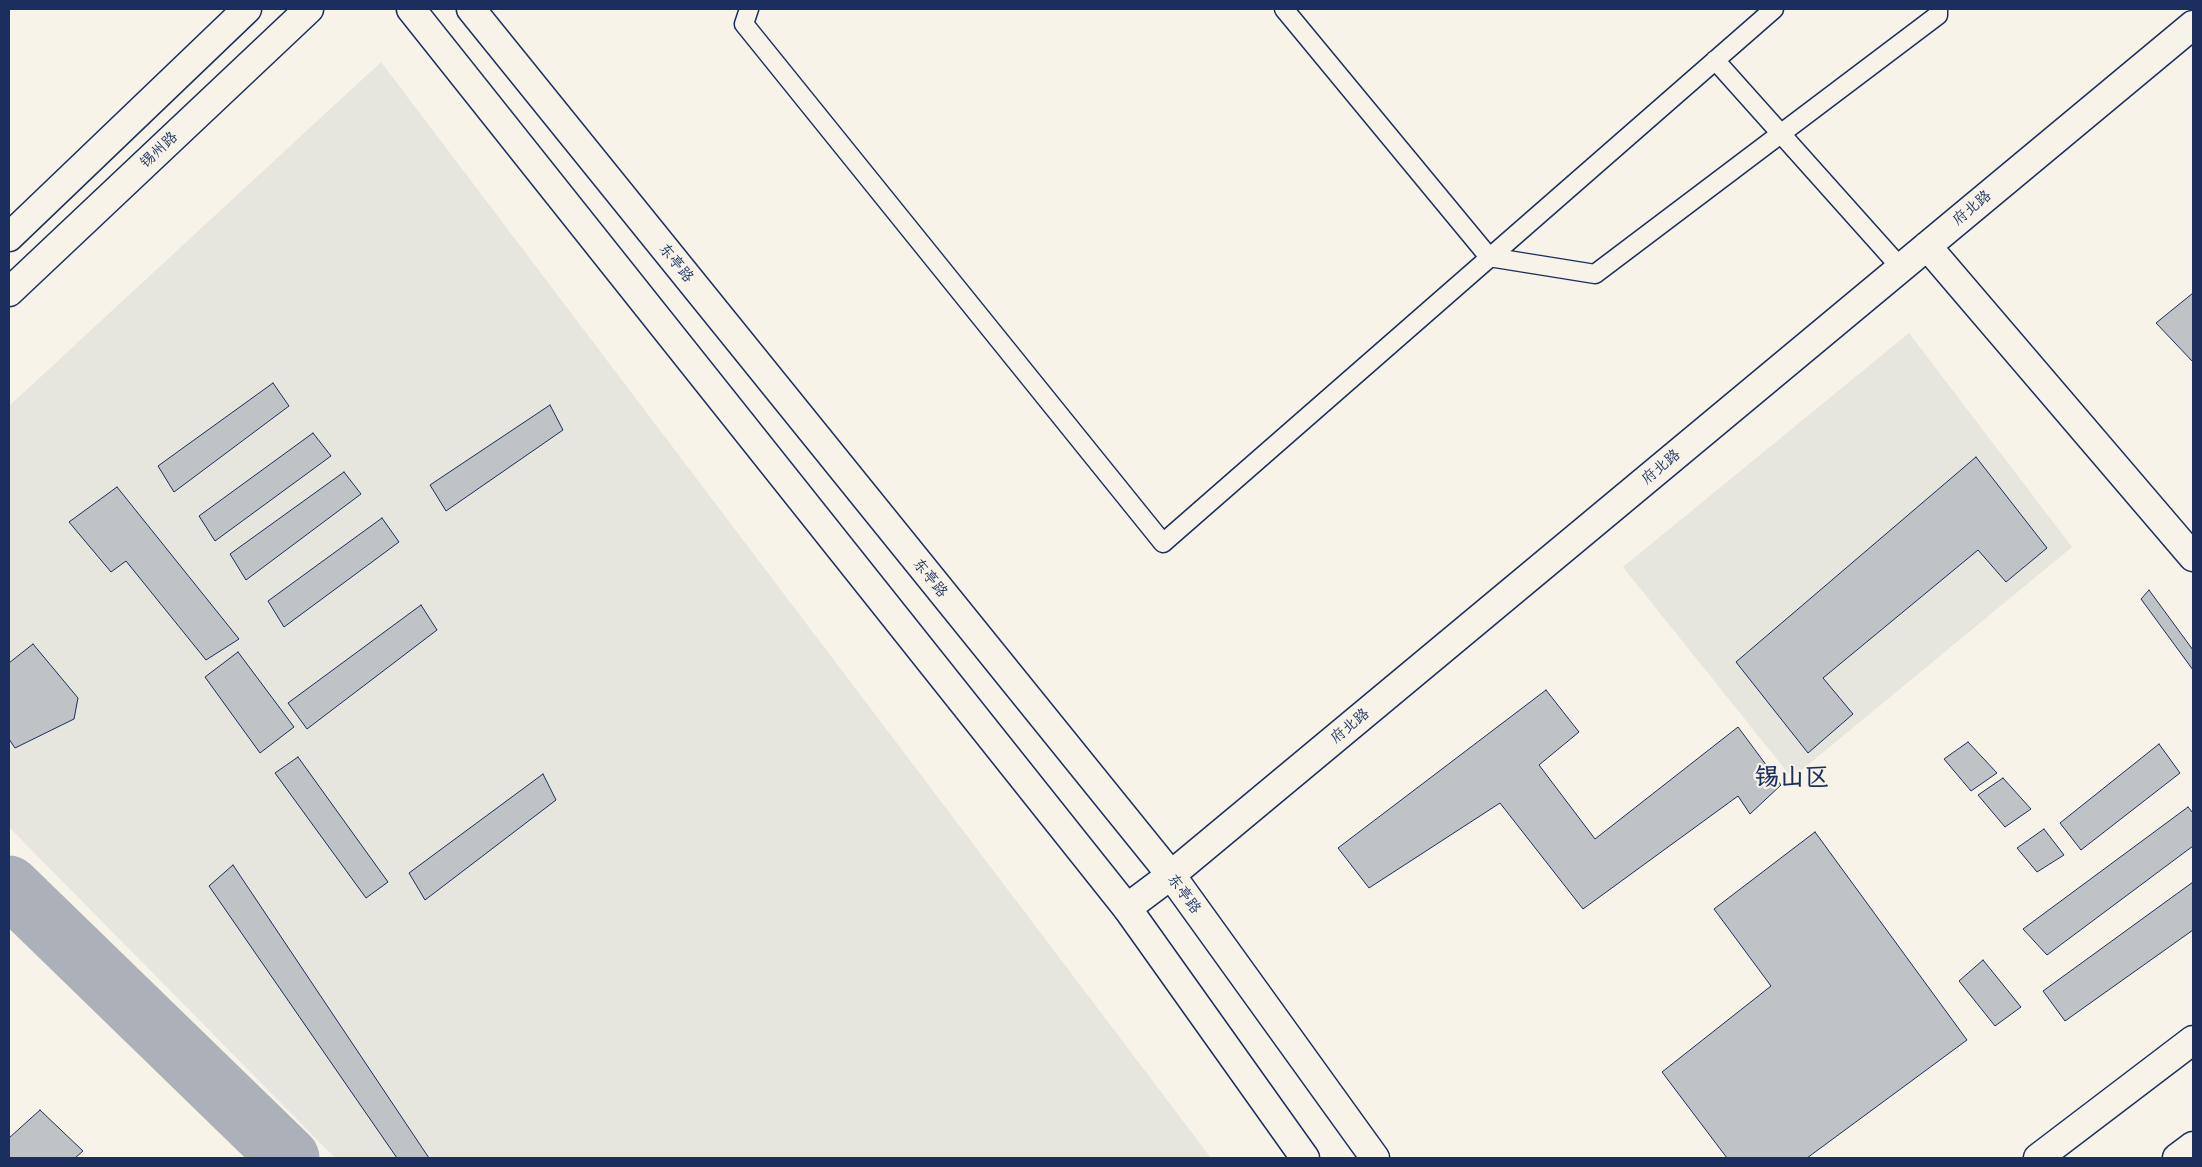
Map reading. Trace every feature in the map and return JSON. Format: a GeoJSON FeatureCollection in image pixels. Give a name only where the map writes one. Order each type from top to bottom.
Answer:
{"type":"FeatureCollection","features":[{"type":"Feature","properties":{"kind":"main road"},"geometry":{"type":"LineString","coordinates":[[9,237],[247,9]]}},
{"type":"Feature","properties":{"kind":"main road","name":"锡州路"},"geometry":{"type":"LineString","coordinates":[[9,292],[309,9]]}},
{"type":"Feature","properties":{"kind":"main road"},"geometry":{"type":"LineString","coordinates":[[411,9],[1128,908],[1305,1158]]}},
{"type":"Feature","properties":{"kind":"main road","name":"东亭路"},"geometry":{"type":"LineString","coordinates":[[471,9],[1171,875],[1375,1158]]}},
{"type":"Feature","properties":{"kind":"main road","name":"府北路"},"geometry":{"type":"LineString","coordinates":[[1128,908],[1171,875],[2193,25]]}},
{"type":"Feature","properties":{"kind":"main road"},"geometry":{"type":"LineString","coordinates":[[1927,246],[2193,557]]}},
{"type":"Feature","properties":{"kind":"main road"},"geometry":{"type":"LineString","coordinates":[[2038,1158],[2193,1040]]}},
{"type":"Feature","properties":{"kind":"main road"},"geometry":{"type":"LineString","coordinates":[[2177,1158],[2193,1146]]}},
{"type":"Feature","properties":{"kind":"lane"},"geometry":{"type":"LineString","coordinates":[[749,9],[744,24],[1163,543],[1774,9]]}},
{"type":"Feature","properties":{"kind":"lane"},"geometry":{"type":"LineString","coordinates":[[1284,9],[1490,257],[1596,274],[1938,15],[1938,9]]}},
{"type":"Feature","properties":{"kind":"lane"},"geometry":{"type":"LineString","coordinates":[[1715,60],[1901,268]]}},
{"type":"Feature","properties":{"kind":"shaded area"},"geometry":{"type":"Polygon","coordinates":[[[381,62],[1211,1158],[335,1158],[9,827],[9,406],[381,62]]]}},
{"type":"Feature","properties":{"kind":"shaded area"},"geometry":{"type":"Polygon","coordinates":[[[1909,333],[2072,547],[1792,778],[1623,567],[1909,333]]]}},
{"type":"Feature","properties":{"kind":"building"},"geometry":{"type":"Polygon","coordinates":[[[2193,293],[2193,362],[2156,323],[2193,293]]]}},
{"type":"Feature","properties":{"kind":"building"},"geometry":{"type":"Polygon","coordinates":[[[273,383],[289,406],[174,492],[158,466],[273,383]]]}},
{"type":"Feature","properties":{"kind":"building"},"geometry":{"type":"Polygon","coordinates":[[[550,405],[563,430],[446,511],[430,485],[550,405]]]}},
{"type":"Feature","properties":{"kind":"building"},"geometry":{"type":"Polygon","coordinates":[[[313,433],[331,456],[215,541],[199,516],[313,433]]]}},
{"type":"Feature","properties":{"kind":"building"},"geometry":{"type":"Polygon","coordinates":[[[1976,457],[2047,548],[2006,582],[1978,550],[1823,678],[1853,714],[1808,753],[1736,662],[1976,457]]]}},
{"type":"Feature","properties":{"kind":"building"},"geometry":{"type":"Polygon","coordinates":[[[344,472],[361,494],[246,580],[230,554],[344,472]]]}},
{"type":"Feature","properties":{"kind":"building"},"geometry":{"type":"Polygon","coordinates":[[[117,487],[239,639],[206,660],[126,561],[111,572],[69,522],[117,487]]]}},
{"type":"Feature","properties":{"kind":"building"},"geometry":{"type":"Polygon","coordinates":[[[382,518],[399,542],[284,627],[268,601],[382,518]]]}},
{"type":"Feature","properties":{"kind":"building"},"geometry":{"type":"Polygon","coordinates":[[[2149,590],[2193,650],[2193,670],[2141,599],[2149,590]]]}},
{"type":"Feature","properties":{"kind":"building"},"geometry":{"type":"Polygon","coordinates":[[[421,605],[437,630],[307,729],[288,703],[421,605]]]}},
{"type":"Feature","properties":{"kind":"building"},"geometry":{"type":"Polygon","coordinates":[[[33,644],[78,698],[74,719],[15,748],[9,739],[9,663],[33,644]]]}},
{"type":"Feature","properties":{"kind":"building"},"geometry":{"type":"Polygon","coordinates":[[[238,652],[294,727],[260,753],[205,677],[238,652]]]}},
{"type":"Feature","properties":{"kind":"building"},"geometry":{"type":"Polygon","coordinates":[[[1546,690],[1579,732],[1539,765],[1595,839],[1738,727],[1781,785],[1750,814],[1738,796],[1583,909],[1500,803],[1369,888],[1338,848],[1546,690]]]}},
{"type":"Feature","properties":{"kind":"building"},"geometry":{"type":"Polygon","coordinates":[[[1968,742],[1997,773],[1971,791],[1944,759],[1968,742]]]}},
{"type":"Feature","properties":{"kind":"building"},"geometry":{"type":"Polygon","coordinates":[[[2159,744],[2180,773],[2081,850],[2060,823],[2159,744]]]}},
{"type":"Feature","properties":{"kind":"building"},"geometry":{"type":"Polygon","coordinates":[[[298,757],[388,882],[366,898],[275,773],[298,757]]]}},
{"type":"Feature","properties":{"kind":"building"},"geometry":{"type":"Polygon","coordinates":[[[543,774],[556,800],[425,900],[409,873],[543,774]]]}},
{"type":"Feature","properties":{"kind":"building"},"geometry":{"type":"Polygon","coordinates":[[[2003,778],[2031,809],[2005,827],[1978,795],[2003,778]]]}},
{"type":"Feature","properties":{"kind":"building"},"geometry":{"type":"Polygon","coordinates":[[[2188,807],[2193,813],[2193,846],[2047,955],[2023,929],[2188,807]]]}},
{"type":"Feature","properties":{"kind":"building"},"geometry":{"type":"Polygon","coordinates":[[[2044,829],[2064,855],[2037,872],[2017,848],[2044,829]]]}},
{"type":"Feature","properties":{"kind":"building"},"geometry":{"type":"Polygon","coordinates":[[[1815,832],[1967,1040],[1807,1158],[1727,1158],[1662,1072],[1771,986],[1714,909],[1815,832]]]}},
{"type":"Feature","properties":{"kind":"building"},"geometry":{"type":"Polygon","coordinates":[[[233,865],[429,1158],[397,1158],[209,886],[233,865]]]}},
{"type":"Feature","properties":{"kind":"building"},"geometry":{"type":"Polygon","coordinates":[[[2193,882],[2193,930],[2065,1021],[2043,991],[2193,882]]]}},
{"type":"Feature","properties":{"kind":"building"},"geometry":{"type":"Polygon","coordinates":[[[1983,960],[2021,1007],[1995,1026],[1959,981],[1983,960]]]}},
{"type":"Feature","properties":{"kind":"building"},"geometry":{"type":"Polygon","coordinates":[[[40,1110],[83,1151],[75,1158],[9,1158],[9,1138],[40,1110]]]}},
{"type":"Feature","properties":{"kind":"waterway"},"geometry":{"type":"LineString","coordinates":[[9,886],[289,1158]]}},
{"type":"Feature","properties":{"kind":"district","name":"锡山区"},"geometry":{"type":"Point","coordinates":[1792,778]}}]}
